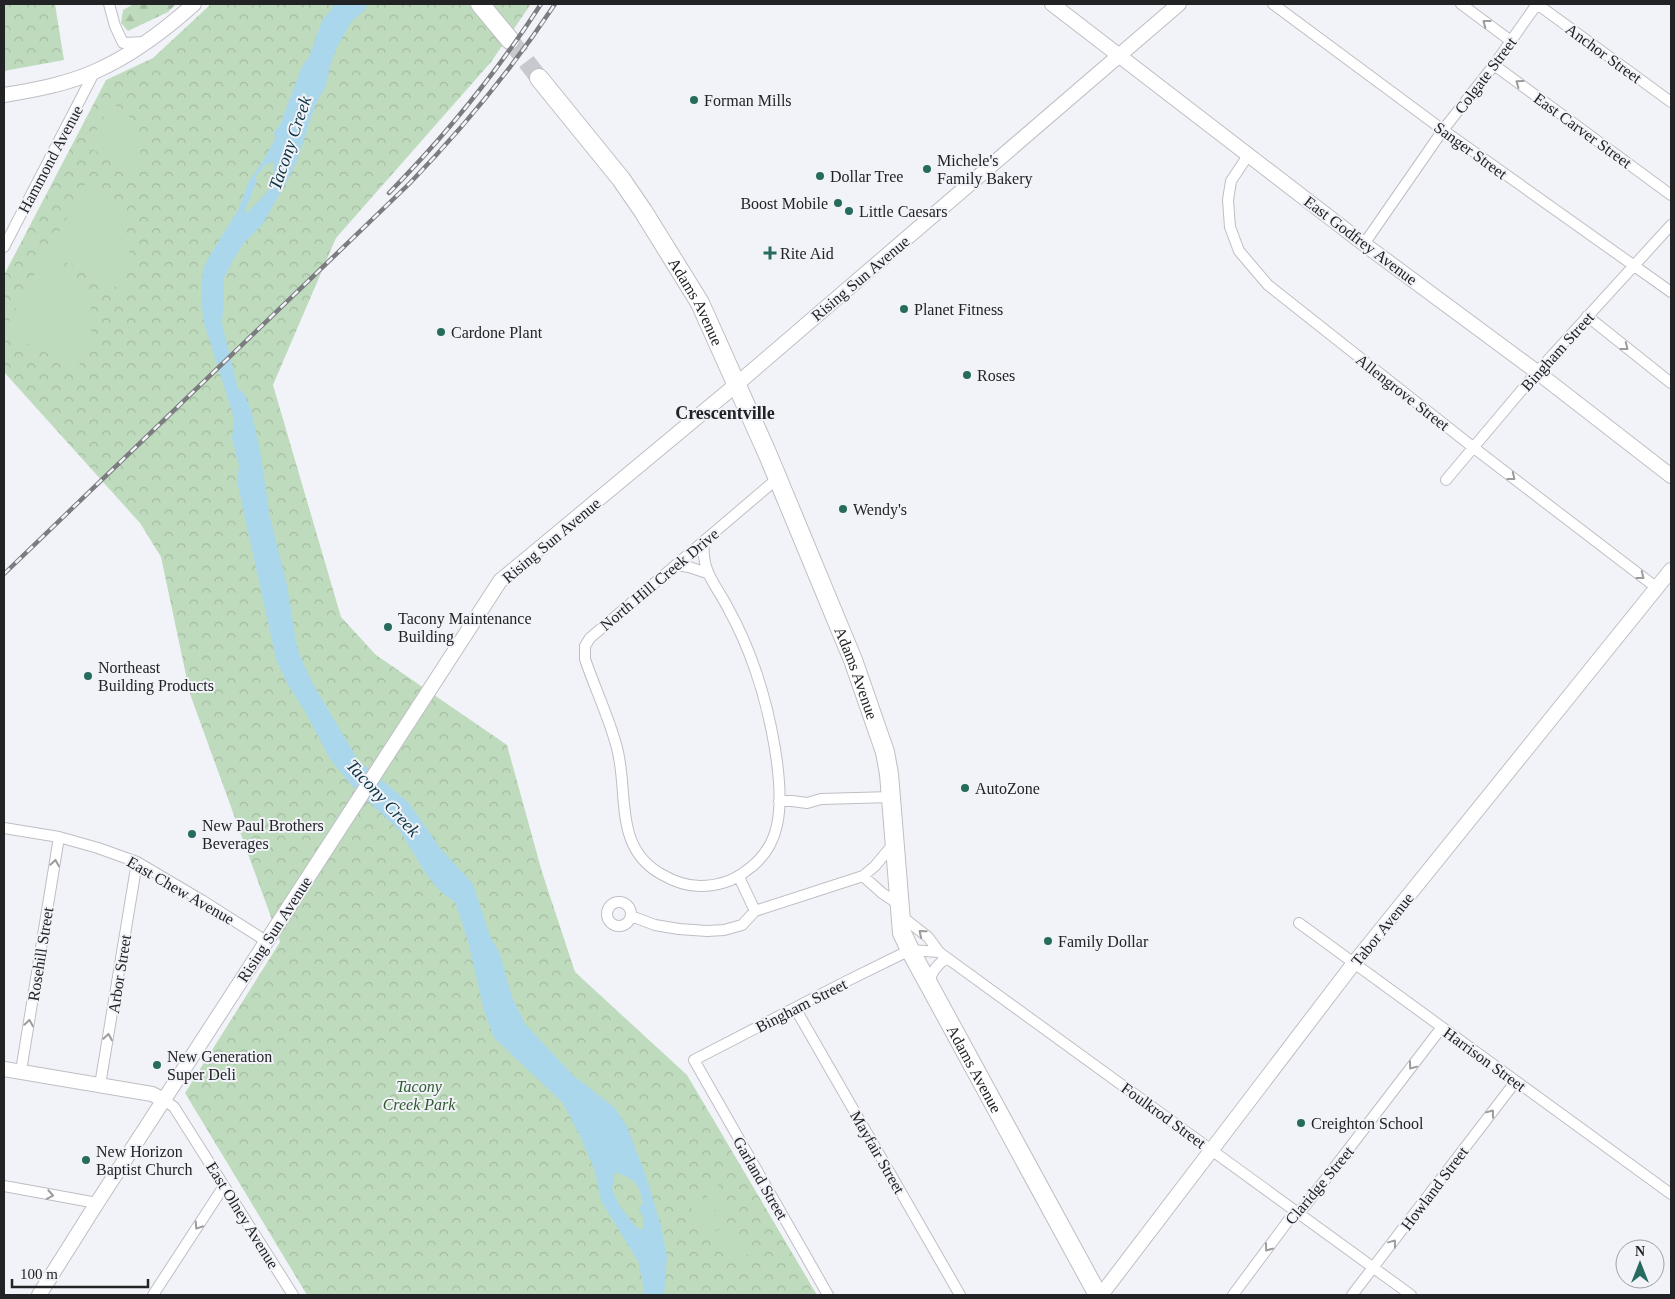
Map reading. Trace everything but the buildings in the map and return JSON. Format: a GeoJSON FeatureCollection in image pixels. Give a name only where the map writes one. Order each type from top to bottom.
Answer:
{"type":"FeatureCollection","features":[{"type":"Feature","properties":{"kind":"highway"},"geometry":{"type":"LineString","coordinates":[[480,4],[510,40]]}},
{"type":"Feature","properties":{"kind":"highway","name":"Adams Avenue"},"geometry":{"type":"LineString","coordinates":[[539,78],[621,179],[700,303],[778,478],[872,711],[885,752],[891,797],[902,933],[1099,1295]]}},
{"type":"Feature","properties":{"kind":"street"},"geometry":{"type":"LineString","coordinates":[[109,4],[114,26],[122,43],[147,42]]}},
{"type":"Feature","properties":{"kind":"street"},"geometry":{"type":"LineString","coordinates":[[4,95],[53,85],[95,71],[147,42],[194,4]]}},
{"type":"Feature","properties":{"kind":"street","name":"East Godfrey Avenue"},"geometry":{"type":"LineString","coordinates":[[1052,4],[1120,54],[1364,244],[1536,372],[1671,476]]}},
{"type":"Feature","properties":{"kind":"street","name":"Rising Sun Avenue"},"geometry":{"type":"LineString","coordinates":[[39,1295],[500,581],[737,384],[1179,4]]}},
{"type":"Feature","properties":{"kind":"street","name":"Sanger Street"},"geometry":{"type":"LineString","coordinates":[[1273,4],[1443,130],[1671,292]]}},
{"type":"Feature","properties":{"kind":"street"},"geometry":{"type":"LineString","coordinates":[[1461,4],[1511,42]]}},
{"type":"Feature","properties":{"kind":"street","name":"Colgate Street"},"geometry":{"type":"LineString","coordinates":[[1364,244],[1443,130],[1494,65],[1537,4]]}},
{"type":"Feature","properties":{"kind":"street","name":"Anchor Street"},"geometry":{"type":"LineString","coordinates":[[1537,4],[1671,102]]}},
{"type":"Feature","properties":{"kind":"street","name":"East Carver Street"},"geometry":{"type":"LineString","coordinates":[[1494,65],[1671,195]]}},
{"type":"Feature","properties":{"kind":"street","name":"Hammond Avenue"},"geometry":{"type":"LineString","coordinates":[[4,247],[95,71]]}},
{"type":"Feature","properties":{"kind":"street","name":"Allengrove Street"},"geometry":{"type":"LineString","coordinates":[[1249,154],[1231,181],[1228,200],[1230,227],[1239,251],[1268,285],[1474,448],[1657,588]]}},
{"type":"Feature","properties":{"kind":"street","name":"Bingham Street"},"geometry":{"type":"LineString","coordinates":[[1446,480],[1536,372],[1671,225]]}},
{"type":"Feature","properties":{"kind":"street"},"geometry":{"type":"LineString","coordinates":[[1587,316],[1671,383]]}},
{"type":"Feature","properties":{"kind":"street","name":"North Hill Creek Drive"},"geometry":{"type":"LineString","coordinates":[[739,877],[717,885],[681,884],[655,871],[635,849],[625,816],[624,790],[617,749],[585,659],[584,646],[590,638],[778,478]]}},
{"type":"Feature","properties":{"kind":"street"},"geometry":{"type":"LineString","coordinates":[[704,541],[703,554],[707,573],[730,610],[755,668],[771,731],[776,762],[780,801],[777,824],[768,848],[754,866],[739,877],[756,911]]}},
{"type":"Feature","properties":{"kind":"street"},"geometry":{"type":"LineString","coordinates":[[676,565],[707,573]]}},
{"type":"Feature","properties":{"kind":"street","name":"Tabor Avenue"},"geometry":{"type":"LineString","coordinates":[[1099,1295],[1354,964],[1671,570]]}},
{"type":"Feature","properties":{"kind":"street"},"geometry":{"type":"LineString","coordinates":[[780,801],[807,803],[820,800],[891,797]]}},
{"type":"Feature","properties":{"kind":"street","name":"East Chew Avenue"},"geometry":{"type":"LineString","coordinates":[[4,828],[59,837],[137,862],[266,941]]}},
{"type":"Feature","properties":{"kind":"street","name":"Rosehill Street"},"geometry":{"type":"LineString","coordinates":[[21,1072],[59,837]]}},
{"type":"Feature","properties":{"kind":"street"},"geometry":{"type":"LineString","coordinates":[[631,916],[655,925],[707,931],[724,930],[742,925],[756,911],[863,876],[875,866],[895,842]]}},
{"type":"Feature","properties":{"kind":"street","name":"Arbor Street"},"geometry":{"type":"LineString","coordinates":[[100,1085],[137,862]]}},
{"type":"Feature","properties":{"kind":"street","name":"Foulkrod Street"},"geometry":{"type":"LineString","coordinates":[[863,876],[928,937],[943,955],[1411,1295]]}},
{"type":"Feature","properties":{"kind":"street","name":"Harrison Street"},"geometry":{"type":"LineString","coordinates":[[1299,923],[1671,1194]]}},
{"type":"Feature","properties":{"kind":"street"},"geometry":{"type":"LineString","coordinates":[[910,950],[943,955],[928,983]]}},
{"type":"Feature","properties":{"kind":"street","name":"Bingham Street"},"geometry":{"type":"LineString","coordinates":[[694,1060],[910,950]]}},
{"type":"Feature","properties":{"kind":"street","name":"Mayfair Street"},"geometry":{"type":"LineString","coordinates":[[795,1008],[960,1295]]}},
{"type":"Feature","properties":{"kind":"street","name":"Claridge Street"},"geometry":{"type":"LineString","coordinates":[[1233,1295],[1288,1221],[1306,1206],[1442,1027]]}},
{"type":"Feature","properties":{"kind":"street","name":"Garland Street"},"geometry":{"type":"LineString","coordinates":[[694,1060],[828,1295]]}},
{"type":"Feature","properties":{"kind":"street","name":"East Olney Avenue"},"geometry":{"type":"LineString","coordinates":[[4,1069],[152,1094],[174,1107],[294,1295]]}},
{"type":"Feature","properties":{"kind":"street","name":"Howland Street"},"geometry":{"type":"LineString","coordinates":[[1352,1295],[1516,1081]]}},
{"type":"Feature","properties":{"kind":"street"},"geometry":{"type":"LineString","coordinates":[[4,1186],[97,1203]]}},
{"type":"Feature","properties":{"kind":"street"},"geometry":{"type":"LineString","coordinates":[[153,1295],[224,1186]]}},
{"type":"Feature","properties":{"kind":"green space"},"geometry":{"type":"Polygon","coordinates":[[[4,4],[55,4],[64,60],[4,71],[4,4]]]}},
{"type":"Feature","properties":{"kind":"green space"},"geometry":{"type":"Polygon","coordinates":[[[134,4],[176,4],[168,12],[128,31],[121,23],[123,10],[134,4]]]}},
{"type":"Feature","properties":{"kind":"green space","name":"Tacony Creek Park"},"geometry":{"type":"Polygon","coordinates":[[[211,4],[531,4],[491,62],[336,238],[273,385],[341,617],[376,655],[507,745],[542,872],[575,972],[687,1075],[817,1295],[307,1295],[185,1093],[280,942],[190,694],[161,557],[140,523],[4,372],[4,275],[106,80],[153,58],[211,4]]]}},
{"type":"Feature","properties":{"kind":"green space"},"geometry":{"type":"Polygon","coordinates":[[[112,103],[129,116],[139,131],[141,148],[135,169],[87,147],[112,103]]]}},
{"type":"Feature","properties":{"kind":"green space"},"geometry":{"type":"Polygon","coordinates":[[[85,184],[106,195],[122,215],[129,240],[129,253],[126,278],[122,290],[51,255],[50,249],[85,184]]]}},
{"type":"Feature","properties":{"kind":"green space"},"geometry":{"type":"Polygon","coordinates":[[[43,259],[75,282],[83,290],[88,300],[92,324],[90,339],[78,368],[7,334],[5,329],[43,259]]]}},
{"type":"Feature","properties":{"kind":"green space"},"geometry":{"type":"Polygon","coordinates":[[[716,1181],[732,1210],[719,1217],[703,1189],[716,1181]]]}},
{"type":"Feature","properties":{"kind":"green space"},"geometry":{"type":"Polygon","coordinates":[[[699,1191],[715,1220],[702,1227],[686,1199],[699,1191]]]}},
{"type":"Feature","properties":{"kind":"green space"},"geometry":{"type":"Polygon","coordinates":[[[732,1222],[750,1253],[731,1264],[713,1233],[732,1222]]]}},
{"type":"Feature","properties":{"kind":"water","name":"Tacony Creek"},"geometry":{"type":"Polygon","coordinates":[[[335,4],[368,4],[364,11],[351,22],[337,47],[326,85],[315,106],[297,161],[287,181],[262,225],[244,243],[224,278],[222,323],[238,389],[244,393],[251,410],[260,450],[270,517],[287,585],[297,647],[313,684],[358,760],[409,803],[440,848],[473,884],[490,936],[500,954],[512,997],[525,1024],[574,1076],[615,1108],[627,1127],[645,1173],[661,1226],[667,1256],[664,1295],[643,1295],[644,1290],[638,1261],[601,1201],[595,1171],[563,1103],[494,1038],[484,1011],[468,941],[455,902],[441,892],[426,874],[400,831],[352,786],[330,759],[306,713],[288,685],[276,659],[237,481],[239,466],[232,439],[234,418],[204,323],[201,300],[202,281],[203,270],[207,260],[238,210],[249,181],[275,139],[274,132],[280,125],[302,66],[309,57],[322,21],[335,4]],[[273,162],[263,166],[262,171],[255,178],[257,181],[246,208],[247,213],[270,189],[275,181],[273,162]],[[615,1172],[612,1189],[619,1205],[636,1227],[643,1230],[643,1218],[639,1208],[643,1203],[639,1190],[628,1177],[615,1172]]]}},
{"type":"Feature","properties":{"kind":"tunnel"},"geometry":{"type":"LineString","coordinates":[[510,40],[539,78]]}},
{"type":"Feature","properties":{"kind":"railway"},"geometry":{"type":"LineString","coordinates":[[389,193],[451,126],[507,54],[541,4]]}},
{"type":"Feature","properties":{"kind":"railway"},"geometry":{"type":"LineString","coordinates":[[4,574],[409,184],[486,97],[522,52],[555,4]]}},
{"type":"Feature","properties":{"kind":"place","name":"Forman Mills"},"geometry":{"type":"Point","coordinates":[694,100]}},
{"type":"Feature","properties":{"kind":"place","name":"Michele's Family Bakery"},"geometry":{"type":"Point","coordinates":[927,169]}},
{"type":"Feature","properties":{"kind":"place","name":"Dollar Tree"},"geometry":{"type":"Point","coordinates":[820,176]}},
{"type":"Feature","properties":{"kind":"place","name":"Boost Mobile"},"geometry":{"type":"Point","coordinates":[838,203]}},
{"type":"Feature","properties":{"kind":"place","name":"Little Caesars"},"geometry":{"type":"Point","coordinates":[849,211]}},
{"type":"Feature","properties":{"kind":"place","name":"Rite Aid"},"geometry":{"type":"Point","coordinates":[770,253]}},
{"type":"Feature","properties":{"kind":"place","name":"Planet Fitness"},"geometry":{"type":"Point","coordinates":[904,309]}},
{"type":"Feature","properties":{"kind":"place","name":"Cardone Plant"},"geometry":{"type":"Point","coordinates":[441,332]}},
{"type":"Feature","properties":{"kind":"place","name":"Roses"},"geometry":{"type":"Point","coordinates":[967,375]}},
{"type":"Feature","properties":{"kind":"place","name":"Wendy's"},"geometry":{"type":"Point","coordinates":[843,509]}},
{"type":"Feature","properties":{"kind":"place","name":"Tacony Maintenance Building"},"geometry":{"type":"Point","coordinates":[388,627]}},
{"type":"Feature","properties":{"kind":"place","name":"Northeast Building Products"},"geometry":{"type":"Point","coordinates":[88,676]}},
{"type":"Feature","properties":{"kind":"place","name":"AutoZone"},"geometry":{"type":"Point","coordinates":[965,788]}},
{"type":"Feature","properties":{"kind":"place","name":"New Paul Brothers Beverages"},"geometry":{"type":"Point","coordinates":[192,834]}},
{"type":"Feature","properties":{"kind":"place","name":"Family Dollar"},"geometry":{"type":"Point","coordinates":[1048,941]}},
{"type":"Feature","properties":{"kind":"place","name":"New Generation Super Deli"},"geometry":{"type":"Point","coordinates":[157,1065]}},
{"type":"Feature","properties":{"kind":"place","name":"Creighton School"},"geometry":{"type":"Point","coordinates":[1301,1123]}},
{"type":"Feature","properties":{"kind":"place","name":"New Horizon Baptist Church"},"geometry":{"type":"Point","coordinates":[86,1160]}},
{"type":"Feature","properties":{"kind":"district","name":"Crescentville"},"geometry":{"type":"Point","coordinates":[725,413]}}]}
